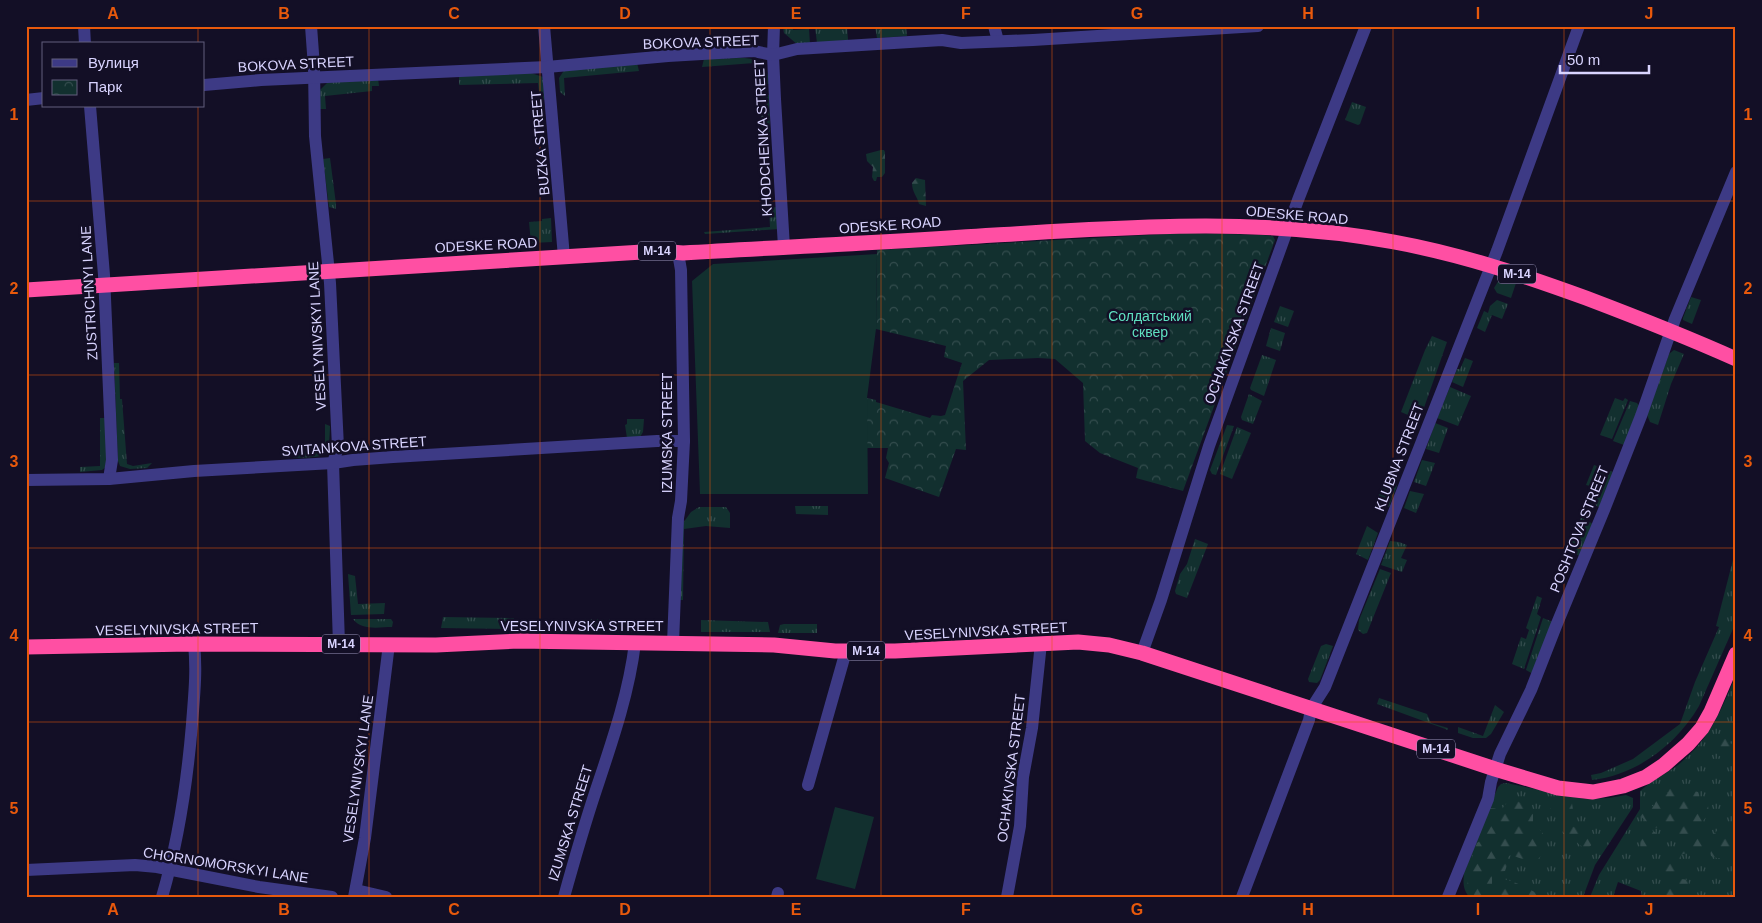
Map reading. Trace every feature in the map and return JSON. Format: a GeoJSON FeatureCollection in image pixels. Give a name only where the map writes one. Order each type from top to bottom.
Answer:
{"type":"FeatureCollection","features":[{"type":"Feature","properties":{"kind":"highway","name":"ODESKE ROAD"},"geometry":{"type":"LineString","coordinates":[[26,290],[659,251],[678,253],[1159,226],[1288,228],[1394,242],[1491,265],[1671,331],[1736,359]]}},
{"type":"Feature","properties":{"kind":"highway","name":"VESELYNIVSKA STREET"},"geometry":{"type":"LineString","coordinates":[[26,647],[194,644],[436,645],[518,641],[774,645],[846,651],[904,651],[1040,643],[1097,643],[1142,653],[1495,769],[1558,788],[1584,792],[1606,790],[1634,782],[1674,757],[1702,728],[1736,654]]}},
{"type":"Feature","properties":{"kind":"street"},"geometry":{"type":"LineString","coordinates":[[84,26],[85,42]]}},
{"type":"Feature","properties":{"kind":"street","name":"VESELYNIVSKYI LANE"},"geometry":{"type":"LineString","coordinates":[[310,26],[317,163],[329,271],[338,447],[332,463],[339,644]]}},
{"type":"Feature","properties":{"kind":"street","name":"BUZKA STREET"},"geometry":{"type":"LineString","coordinates":[[544,26],[564,257]]}},
{"type":"Feature","properties":{"kind":"street","name":"KHODCHENKA STREET"},"geometry":{"type":"LineString","coordinates":[[774,26],[773,55],[784,247]]}},
{"type":"Feature","properties":{"kind":"street"},"geometry":{"type":"LineString","coordinates":[[994,26],[998,41]]}},
{"type":"Feature","properties":{"kind":"street","name":"BOKOVA STREET"},"geometry":{"type":"LineString","coordinates":[[205,85],[313,77],[547,67],[754,51],[773,55],[797,49],[942,40],[960,43],[1258,26]]}},
{"type":"Feature","properties":{"kind":"street","name":"OCHAKIVSKA STREET"},"geometry":{"type":"LineString","coordinates":[[1142,653],[1161,600],[1209,446],[1329,118],[1366,26]]}},
{"type":"Feature","properties":{"kind":"street","name":"KLUBNA STREET"},"geometry":{"type":"LineString","coordinates":[[1242,897],[1312,709],[1325,687],[1491,265],[1579,26]]}},
{"type":"Feature","properties":{"kind":"street"},"geometry":{"type":"LineString","coordinates":[[26,100],[42,98]]}},
{"type":"Feature","properties":{"kind":"street","name":"ZUSTRICHNYI LANE"},"geometry":{"type":"LineString","coordinates":[[90,108],[105,285],[112,460],[109,479]]}},
{"type":"Feature","properties":{"kind":"street","name":"POSHTOVA STREET"},"geometry":{"type":"LineString","coordinates":[[1451,896],[1488,799],[1495,769],[1531,690],[1604,510],[1641,416],[1671,331],[1736,172]]}},
{"type":"Feature","properties":{"kind":"street","name":"IZUMSKA STREET"},"geometry":{"type":"LineString","coordinates":[[673,643],[684,441],[681,270],[678,253]]}},
{"type":"Feature","properties":{"kind":"street","name":"SVITANKOVA STREET"},"geometry":{"type":"LineString","coordinates":[[26,480],[109,479],[556,446],[684,441]]}},
{"type":"Feature","properties":{"kind":"street","name":"IZUMSKA STREET"},"geometry":{"type":"LineString","coordinates":[[564,897],[585,822],[622,711],[636,642]]}},
{"type":"Feature","properties":{"kind":"street","name":"OCHAKIVSKA STREET"},"geometry":{"type":"LineString","coordinates":[[1007,897],[1020,826],[1023,777],[1032,728],[1040,643]]}},
{"type":"Feature","properties":{"kind":"street"},"geometry":{"type":"LineString","coordinates":[[162,897],[170,870],[187,784],[196,666],[194,644]]}},
{"type":"Feature","properties":{"kind":"street","name":"VESELYNIVSKYI LANE"},"geometry":{"type":"LineString","coordinates":[[355,893],[365,838],[389,644]]}},
{"type":"Feature","properties":{"kind":"street"},"geometry":{"type":"LineString","coordinates":[[808,785],[846,651]]}},
{"type":"Feature","properties":{"kind":"street","name":"CHORNOMORSKYI LANE"},"geometry":{"type":"LineString","coordinates":[[26,870],[136,865],[156,867],[259,887],[332,897]]}},
{"type":"Feature","properties":{"kind":"street"},"geometry":{"type":"LineString","coordinates":[[355,893],[386,897]]}},
{"type":"Feature","properties":{"kind":"green space"},"geometry":{"type":"Polygon","coordinates":[[[783,26],[793,26],[793,30],[809,29],[810,44],[798,45],[784,33],[783,26]]]}},
{"type":"Feature","properties":{"kind":"green space"},"geometry":{"type":"Polygon","coordinates":[[[847,26],[848,40],[817,43],[815,27],[847,26]]]}},
{"type":"Feature","properties":{"kind":"green space"},"geometry":{"type":"Polygon","coordinates":[[[875,26],[906,26],[907,36],[877,38],[875,26]]]}},
{"type":"Feature","properties":{"kind":"green space"},"geometry":{"type":"Polygon","coordinates":[[[704,59],[753,59],[762,63],[767,71],[769,84],[759,85],[758,67],[754,63],[702,67],[704,59]]]}},
{"type":"Feature","properties":{"kind":"green space"},"geometry":{"type":"Polygon","coordinates":[[[637,63],[639,71],[564,78],[565,96],[560,92],[559,78],[565,69],[637,63]]]}},
{"type":"Feature","properties":{"kind":"green space"},"geometry":{"type":"Polygon","coordinates":[[[531,73],[543,77],[547,100],[540,100],[538,83],[459,85],[459,75],[531,73]]]}},
{"type":"Feature","properties":{"kind":"green space"},"geometry":{"type":"Polygon","coordinates":[[[378,78],[379,86],[372,86],[372,91],[325,96],[326,109],[319,109],[320,90],[328,82],[378,78]]]}},
{"type":"Feature","properties":{"kind":"green space"},"geometry":{"type":"Polygon","coordinates":[[[764,93],[769,95],[770,140],[767,142],[762,140],[761,95],[764,93]]]}},
{"type":"Feature","properties":{"kind":"green space"},"geometry":{"type":"Polygon","coordinates":[[[1352,102],[1366,107],[1358,125],[1345,120],[1352,102]]]}},
{"type":"Feature","properties":{"kind":"green space"},"geometry":{"type":"Polygon","coordinates":[[[881,150],[885,152],[885,173],[874,181],[872,177],[873,167],[867,161],[866,154],[881,150]]]}},
{"type":"Feature","properties":{"kind":"green space"},"geometry":{"type":"Polygon","coordinates":[[[330,158],[336,209],[329,207],[323,159],[330,158]]]}},
{"type":"Feature","properties":{"kind":"green space"},"geometry":{"type":"Polygon","coordinates":[[[916,178],[925,180],[926,206],[919,204],[912,186],[916,178]]]}},
{"type":"Feature","properties":{"kind":"green space"},"geometry":{"type":"Polygon","coordinates":[[[777,207],[779,229],[705,234],[704,232],[770,227],[769,208],[777,207]]]}},
{"type":"Feature","properties":{"kind":"green space"},"geometry":{"type":"Polygon","coordinates":[[[551,218],[552,242],[531,243],[529,222],[551,218]]]}},
{"type":"Feature","properties":{"kind":"green space","name":"Солдатський сквер"},"geometry":{"type":"Polygon","coordinates":[[[1186,233],[1263,235],[1273,236],[1275,240],[1183,491],[1136,478],[1138,468],[1100,453],[1085,441],[1083,383],[1055,359],[1038,358],[989,360],[963,381],[966,450],[956,449],[939,497],[885,478],[889,463],[886,458],[888,448],[867,448],[867,398],[930,418],[932,415],[945,415],[962,363],[944,357],[946,346],[876,329],[877,250],[1186,233]]]}},
{"type":"Feature","properties":{"kind":"green space"},"geometry":{"type":"Polygon","coordinates":[[[877,254],[876,329],[867,398],[868,494],[700,494],[692,281],[713,264],[877,254]]]}},
{"type":"Feature","properties":{"kind":"green space"},"geometry":{"type":"Polygon","coordinates":[[[1504,279],[1516,283],[1511,298],[1497,293],[1494,288],[1499,280],[1504,279]]]}},
{"type":"Feature","properties":{"kind":"green space"},"geometry":{"type":"Polygon","coordinates":[[[1691,297],[1701,300],[1692,324],[1683,320],[1691,297]]]}},
{"type":"Feature","properties":{"kind":"green space"},"geometry":{"type":"Polygon","coordinates":[[[1497,300],[1508,304],[1502,319],[1492,315],[1485,332],[1477,328],[1484,311],[1488,313],[1490,306],[1497,300]]]}},
{"type":"Feature","properties":{"kind":"green space"},"geometry":{"type":"Polygon","coordinates":[[[1280,306],[1294,311],[1288,327],[1274,322],[1280,306]]]}},
{"type":"Feature","properties":{"kind":"green space"},"geometry":{"type":"Polygon","coordinates":[[[1271,328],[1285,333],[1280,351],[1266,346],[1271,328]]]}},
{"type":"Feature","properties":{"kind":"green space"},"geometry":{"type":"Polygon","coordinates":[[[1432,336],[1447,342],[1419,422],[1411,419],[1415,406],[1412,405],[1408,415],[1401,412],[1432,336]]]}},
{"type":"Feature","properties":{"kind":"green space"},"geometry":{"type":"Polygon","coordinates":[[[1674,350],[1684,354],[1671,384],[1658,425],[1650,422],[1647,415],[1669,354],[1674,350]]]}},
{"type":"Feature","properties":{"kind":"green space"},"geometry":{"type":"Polygon","coordinates":[[[1262,355],[1276,360],[1264,396],[1250,388],[1262,355]]]}},
{"type":"Feature","properties":{"kind":"green space"},"geometry":{"type":"Polygon","coordinates":[[[1465,358],[1473,361],[1463,387],[1452,382],[1457,369],[1460,369],[1465,358]]]}},
{"type":"Feature","properties":{"kind":"green space"},"geometry":{"type":"Polygon","coordinates":[[[114,363],[119,363],[120,399],[122,399],[127,464],[133,466],[152,463],[147,468],[130,469],[120,466],[118,461],[114,363]]]}},
{"type":"Feature","properties":{"kind":"green space"},"geometry":{"type":"Polygon","coordinates":[[[1450,387],[1471,396],[1458,426],[1437,418],[1450,387]]]}},
{"type":"Feature","properties":{"kind":"green space"},"geometry":{"type":"Polygon","coordinates":[[[1249,394],[1262,401],[1253,424],[1242,420],[1241,417],[1249,394]]]}},
{"type":"Feature","properties":{"kind":"green space"},"geometry":{"type":"Polygon","coordinates":[[[1615,398],[1623,401],[1625,398],[1628,400],[1612,439],[1600,435],[1615,398]]]}},
{"type":"Feature","properties":{"kind":"green space"},"geometry":{"type":"Polygon","coordinates":[[[1630,401],[1637,403],[1639,406],[1624,445],[1613,441],[1630,401]]]}},
{"type":"Feature","properties":{"kind":"green space"},"geometry":{"type":"Polygon","coordinates":[[[100,418],[106,418],[107,466],[102,470],[80,472],[80,467],[100,466],[100,418]]]}},
{"type":"Feature","properties":{"kind":"green space"},"geometry":{"type":"Polygon","coordinates":[[[627,419],[644,419],[643,432],[640,437],[627,438],[625,425],[627,424],[627,419]]]}},
{"type":"Feature","properties":{"kind":"green space"},"geometry":{"type":"Polygon","coordinates":[[[1435,423],[1448,428],[1439,453],[1426,449],[1435,423]]]}},
{"type":"Feature","properties":{"kind":"green space"},"geometry":{"type":"Polygon","coordinates":[[[325,424],[330,426],[327,451],[319,456],[294,458],[291,452],[325,450],[325,424]]]}},
{"type":"Feature","properties":{"kind":"green space"},"geometry":{"type":"Polygon","coordinates":[[[1227,425],[1234,426],[1216,475],[1212,474],[1210,470],[1227,425]]]}},
{"type":"Feature","properties":{"kind":"green space"},"geometry":{"type":"Polygon","coordinates":[[[1237,427],[1251,433],[1232,479],[1220,474],[1237,427]]]}},
{"type":"Feature","properties":{"kind":"green space"},"geometry":{"type":"Polygon","coordinates":[[[1422,460],[1435,463],[1426,486],[1414,482],[1422,460]]]}},
{"type":"Feature","properties":{"kind":"green space"},"geometry":{"type":"Polygon","coordinates":[[[1594,465],[1613,472],[1599,507],[1584,501],[1590,486],[1586,485],[1594,465]]]}},
{"type":"Feature","properties":{"kind":"green space"},"geometry":{"type":"Polygon","coordinates":[[[1385,479],[1395,483],[1397,486],[1389,507],[1376,502],[1385,479]]]}},
{"type":"Feature","properties":{"kind":"green space"},"geometry":{"type":"Polygon","coordinates":[[[1410,491],[1424,494],[1416,513],[1404,508],[1410,491]]]}},
{"type":"Feature","properties":{"kind":"green space"},"geometry":{"type":"Polygon","coordinates":[[[795,506],[828,506],[828,515],[796,514],[795,506]]]}},
{"type":"Feature","properties":{"kind":"green space"},"geometry":{"type":"Polygon","coordinates":[[[699,507],[726,507],[730,513],[730,528],[706,526],[684,529],[683,600],[680,600],[683,523],[691,512],[699,507]]]}},
{"type":"Feature","properties":{"kind":"green space"},"geometry":{"type":"Polygon","coordinates":[[[1581,517],[1593,524],[1580,556],[1568,551],[1581,517]]]}},
{"type":"Feature","properties":{"kind":"green space"},"geometry":{"type":"Polygon","coordinates":[[[1367,526],[1378,533],[1368,560],[1356,554],[1367,526]]]}},
{"type":"Feature","properties":{"kind":"green space"},"geometry":{"type":"Polygon","coordinates":[[[1195,539],[1208,544],[1187,598],[1176,594],[1175,591],[1180,574],[1187,564],[1195,539]]]}},
{"type":"Feature","properties":{"kind":"green space"},"geometry":{"type":"Polygon","coordinates":[[[1390,541],[1407,545],[1401,558],[1407,560],[1402,572],[1381,565],[1390,541]]]}},
{"type":"Feature","properties":{"kind":"green space"},"geometry":{"type":"Polygon","coordinates":[[[1736,548],[1736,622],[1699,706],[1679,733],[1654,755],[1625,772],[1592,780],[1591,775],[1601,773],[1633,759],[1680,724],[1695,682],[1719,627],[1716,626],[1736,548]]]}},
{"type":"Feature","properties":{"kind":"green space"},"geometry":{"type":"Polygon","coordinates":[[[1380,569],[1391,573],[1367,633],[1363,634],[1358,630],[1359,620],[1380,569]]]}},
{"type":"Feature","properties":{"kind":"green space"},"geometry":{"type":"Polygon","coordinates":[[[348,574],[355,576],[358,604],[385,603],[384,614],[351,615],[348,574]]]}},
{"type":"Feature","properties":{"kind":"green space"},"geometry":{"type":"Polygon","coordinates":[[[1537,596],[1542,598],[1537,614],[1541,617],[1524,669],[1512,664],[1521,637],[1526,639],[1529,630],[1526,628],[1537,596]]]}},
{"type":"Feature","properties":{"kind":"green space"},"geometry":{"type":"Polygon","coordinates":[[[443,617],[514,618],[514,629],[441,628],[443,617]]]}},
{"type":"Feature","properties":{"kind":"green space"},"geometry":{"type":"Polygon","coordinates":[[[1543,618],[1553,622],[1533,674],[1526,670],[1543,618]]]}},
{"type":"Feature","properties":{"kind":"green space"},"geometry":{"type":"Polygon","coordinates":[[[353,619],[391,619],[393,622],[392,627],[371,628],[357,623],[353,619]]]}},
{"type":"Feature","properties":{"kind":"green space"},"geometry":{"type":"Polygon","coordinates":[[[575,619],[603,619],[603,631],[575,631],[575,619]]]}},
{"type":"Feature","properties":{"kind":"green space"},"geometry":{"type":"Polygon","coordinates":[[[609,619],[634,619],[634,632],[609,631],[609,619]]]}},
{"type":"Feature","properties":{"kind":"green space"},"geometry":{"type":"Polygon","coordinates":[[[701,620],[768,622],[770,632],[701,632],[701,620]]]}},
{"type":"Feature","properties":{"kind":"green space"},"geometry":{"type":"Polygon","coordinates":[[[817,624],[817,633],[778,633],[780,625],[817,624]]]}},
{"type":"Feature","properties":{"kind":"green space"},"geometry":{"type":"Polygon","coordinates":[[[1326,644],[1333,646],[1320,680],[1317,683],[1309,682],[1308,679],[1321,646],[1326,644]]]}},
{"type":"Feature","properties":{"kind":"green space"},"geometry":{"type":"Polygon","coordinates":[[[1736,675],[1736,897],[1642,897],[1641,891],[1618,882],[1613,897],[1590,897],[1599,875],[1640,809],[1640,791],[1678,765],[1699,745],[1713,724],[1736,675]]]}},
{"type":"Feature","properties":{"kind":"green space"},"geometry":{"type":"Polygon","coordinates":[[[1379,698],[1427,714],[1431,723],[1448,728],[1448,730],[1377,704],[1379,698]]]}},
{"type":"Feature","properties":{"kind":"green space"},"geometry":{"type":"Polygon","coordinates":[[[1495,705],[1504,712],[1491,734],[1486,738],[1473,738],[1458,733],[1458,727],[1483,736],[1495,705]]]}},
{"type":"Feature","properties":{"kind":"green space"},"geometry":{"type":"Polygon","coordinates":[[[1722,734],[1729,743],[1736,745],[1736,767],[1720,757],[1712,747],[1715,737],[1722,734]]]}},
{"type":"Feature","properties":{"kind":"green space"},"geometry":{"type":"Polygon","coordinates":[[[1506,783],[1584,799],[1626,795],[1633,798],[1633,807],[1595,865],[1583,897],[1469,897],[1464,886],[1464,873],[1498,787],[1506,783]]]}},
{"type":"Feature","properties":{"kind":"green space"},"geometry":{"type":"Polygon","coordinates":[[[1671,785],[1698,792],[1699,800],[1708,806],[1709,813],[1700,825],[1701,835],[1706,838],[1706,846],[1701,858],[1696,860],[1692,859],[1687,853],[1683,854],[1681,856],[1681,864],[1674,874],[1666,875],[1652,873],[1645,865],[1651,860],[1657,861],[1659,865],[1663,864],[1667,853],[1679,844],[1678,835],[1661,828],[1650,827],[1640,815],[1640,811],[1642,807],[1654,806],[1657,796],[1667,794],[1671,785]]]}},
{"type":"Feature","properties":{"kind":"green space"},"geometry":{"type":"Polygon","coordinates":[[[1509,800],[1516,800],[1533,810],[1533,823],[1542,832],[1545,844],[1541,856],[1535,861],[1511,855],[1507,857],[1505,871],[1492,874],[1492,885],[1498,886],[1502,879],[1522,886],[1542,897],[1474,897],[1467,886],[1473,853],[1477,843],[1487,836],[1483,826],[1490,808],[1502,809],[1509,800]]]}},
{"type":"Feature","properties":{"kind":"green space"},"geometry":{"type":"Polygon","coordinates":[[[1560,800],[1572,803],[1573,810],[1571,815],[1561,813],[1552,815],[1549,812],[1553,803],[1560,800]]]}},
{"type":"Feature","properties":{"kind":"green space"},"geometry":{"type":"Polygon","coordinates":[[[835,807],[874,817],[855,889],[816,879],[835,807]]]}},
{"type":"Feature","properties":{"kind":"green space"},"geometry":{"type":"Polygon","coordinates":[[[1736,822],[1736,858],[1717,858],[1711,856],[1709,844],[1713,834],[1723,825],[1736,822]]]}},
{"type":"Feature","properties":{"kind":"green space"},"geometry":{"type":"Polygon","coordinates":[[[1564,825],[1581,830],[1593,843],[1586,848],[1581,846],[1561,830],[1564,825]]]}},
{"type":"Feature","properties":{"kind":"green space"},"geometry":{"type":"Polygon","coordinates":[[[1652,830],[1659,835],[1658,843],[1650,851],[1641,850],[1640,843],[1642,837],[1652,830]]]}},
{"type":"Feature","properties":{"kind":"green space"},"geometry":{"type":"Polygon","coordinates":[[[1682,879],[1688,880],[1687,897],[1657,897],[1656,891],[1659,887],[1671,886],[1682,879]]]}}]}
